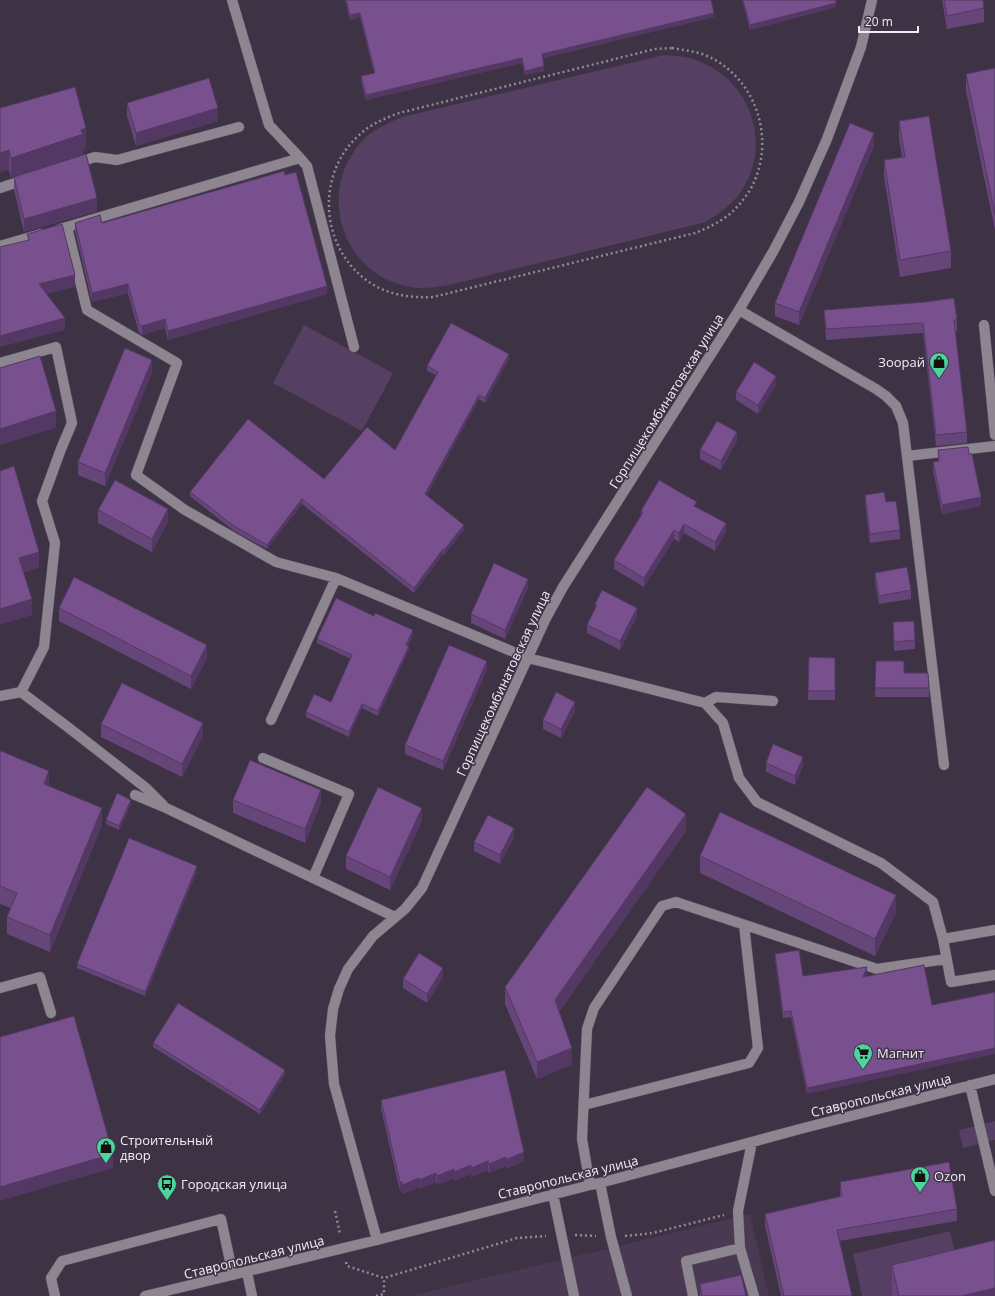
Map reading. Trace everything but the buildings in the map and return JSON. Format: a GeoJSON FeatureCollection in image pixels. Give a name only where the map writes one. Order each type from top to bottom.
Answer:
{"type":"FeatureCollection","features":[{"type":"Feature","properties":{"kind":"street"},"geometry":{"type":"LineString","coordinates":[[232,0],[269,125],[307,166],[354,347]]}},
{"type":"Feature","properties":{"kind":"street","name":"Горпищекомбинатовская улица"},"geometry":{"type":"LineString","coordinates":[[377,1240],[334,1084],[330,1036],[333,1009],[338,989],[348,968],[373,936],[405,909],[422,888],[546,618],[563,587],[739,310],[774,250],[799,202],[827,138],[861,47],[872,0]]}},
{"type":"Feature","properties":{"kind":"street"},"geometry":{"type":"LineString","coordinates":[[66,167],[95,157],[117,160],[239,127]]}},
{"type":"Feature","properties":{"kind":"street"},"geometry":{"type":"LineString","coordinates":[[0,246],[300,158]]}},
{"type":"Feature","properties":{"kind":"street"},"geometry":{"type":"LineString","coordinates":[[0,188],[37,176]]}},
{"type":"Feature","properties":{"kind":"street"},"geometry":{"type":"LineString","coordinates":[[67,227],[87,310],[177,363],[136,475],[185,510],[276,562],[336,578],[528,658],[705,703],[723,723],[740,778],[756,802],[881,863],[932,902],[943,939],[951,982],[995,975]]}},
{"type":"Feature","properties":{"kind":"street"},"geometry":{"type":"LineString","coordinates":[[739,310],[876,389],[896,406],[903,423],[944,764]]}},
{"type":"Feature","properties":{"kind":"street"},"geometry":{"type":"LineString","coordinates":[[984,325],[995,435]]}},
{"type":"Feature","properties":{"kind":"street"},"geometry":{"type":"LineString","coordinates":[[0,363],[56,347],[72,422],[42,501],[55,543],[44,647],[20,692]]}},
{"type":"Feature","properties":{"kind":"street"},"geometry":{"type":"LineString","coordinates":[[907,456],[995,446]]}},
{"type":"Feature","properties":{"kind":"street"},"geometry":{"type":"LineString","coordinates":[[271,720],[336,578]]}},
{"type":"Feature","properties":{"kind":"street"},"geometry":{"type":"LineString","coordinates":[[0,696],[20,692],[146,788],[166,808]]}},
{"type":"Feature","properties":{"kind":"street"},"geometry":{"type":"LineString","coordinates":[[705,703],[716,697],[773,701]]}},
{"type":"Feature","properties":{"kind":"street"},"geometry":{"type":"LineString","coordinates":[[263,758],[349,794],[313,878]]}},
{"type":"Feature","properties":{"kind":"street"},"geometry":{"type":"LineString","coordinates":[[135,795],[166,808],[395,917]]}},
{"type":"Feature","properties":{"kind":"street"},"geometry":{"type":"LineString","coordinates":[[590,1185],[582,1139],[587,1029],[594,1008],[662,906],[676,902],[877,969],[946,959]]}},
{"type":"Feature","properties":{"kind":"street"},"geometry":{"type":"LineString","coordinates":[[584,1105],[749,1063],[758,1048],[744,925]]}},
{"type":"Feature","properties":{"kind":"street"},"geometry":{"type":"LineString","coordinates":[[943,939],[995,930]]}},
{"type":"Feature","properties":{"kind":"street"},"geometry":{"type":"LineString","coordinates":[[0,988],[40,977],[51,1013]]}},
{"type":"Feature","properties":{"kind":"street","name":"Ставропольская улица"},"geometry":{"type":"LineString","coordinates":[[145,1296],[377,1240],[995,1079]]}},
{"type":"Feature","properties":{"kind":"street"},"geometry":{"type":"LineString","coordinates":[[970,1085],[995,1191]]}},
{"type":"Feature","properties":{"kind":"street"},"geometry":{"type":"LineString","coordinates":[[752,1142],[738,1211],[740,1248],[754,1296]]}},
{"type":"Feature","properties":{"kind":"street"},"geometry":{"type":"LineString","coordinates":[[600,1183],[627,1296]]}},
{"type":"Feature","properties":{"kind":"street"},"geometry":{"type":"LineString","coordinates":[[553,1194],[574,1296]]}},
{"type":"Feature","properties":{"kind":"street"},"geometry":{"type":"LineString","coordinates":[[55,1296],[51,1278],[62,1261],[221,1220],[233,1275]]}},
{"type":"Feature","properties":{"kind":"street"},"geometry":{"type":"LineString","coordinates":[[693,1296],[686,1261],[740,1248]]}},
{"type":"Feature","properties":{"kind":"street"},"geometry":{"type":"LineString","coordinates":[[247,1272],[252,1296]]}},
{"type":"Feature","properties":{"kind":"path"},"geometry":{"type":"LineString","coordinates":[[672,48],[705,55],[720,63],[744,86],[753,100],[759,116],[763,149],[755,181],[737,208],[724,219],[695,233],[433,298],[416,298],[399,295],[384,290],[369,282],[356,271],[345,258],[331,228],[329,195],[337,164],[357,137],[369,127],[383,119],[399,113],[655,50],[672,48]]}},
{"type":"Feature","properties":{"kind":"path"},"geometry":{"type":"LineString","coordinates":[[347,1266],[384,1278],[517,1238],[562,1234],[612,1237],[653,1233],[738,1211]]}},
{"type":"Feature","properties":{"kind":"path"},"geometry":{"type":"LineString","coordinates":[[376,1296],[384,1294],[384,1278]]}},
{"type":"Feature","properties":{"kind":"shaded area"},"geometry":{"type":"Polygon","coordinates":[[[664,55],[690,58],[705,64],[721,74],[735,86],[745,101],[752,118],[755,136],[755,155],[751,173],[735,200],[706,222],[449,285],[430,288],[404,286],[381,276],[366,265],[354,252],[340,219],[340,183],[346,165],[351,156],[372,132],[402,117],[664,55]]]}},
{"type":"Feature","properties":{"kind":"shaded area"},"geometry":{"type":"Polygon","coordinates":[[[304,325],[393,373],[362,431],[273,383],[304,325]]]}},
{"type":"Feature","properties":{"kind":"shaded area"},"geometry":{"type":"Polygon","coordinates":[[[995,1121],[995,1140],[963,1148],[959,1130],[995,1121]]]}},
{"type":"Feature","properties":{"kind":"shaded area"},"geometry":{"type":"Polygon","coordinates":[[[750,1214],[769,1296],[410,1296],[656,1237],[750,1214]]]}},
{"type":"Feature","properties":{"kind":"shaded area"},"geometry":{"type":"Polygon","coordinates":[[[950,1231],[963,1287],[924,1296],[862,1296],[853,1254],[950,1231]]]}},
{"type":"Feature","properties":{"kind":"place","name":"Зоорай"},"geometry":{"type":"Point","coordinates":[939,379]}},
{"type":"Feature","properties":{"kind":"place","name":"Магнит"},"geometry":{"type":"Point","coordinates":[863,1070]}},
{"type":"Feature","properties":{"kind":"place","name":"Строительный двор"},"geometry":{"type":"Point","coordinates":[106,1164]}},
{"type":"Feature","properties":{"kind":"place","name":"Ozon"},"geometry":{"type":"Point","coordinates":[920,1193]}},
{"type":"Feature","properties":{"kind":"place","name":"Городская улица"},"geometry":{"type":"Point","coordinates":[167,1201]}}]}
